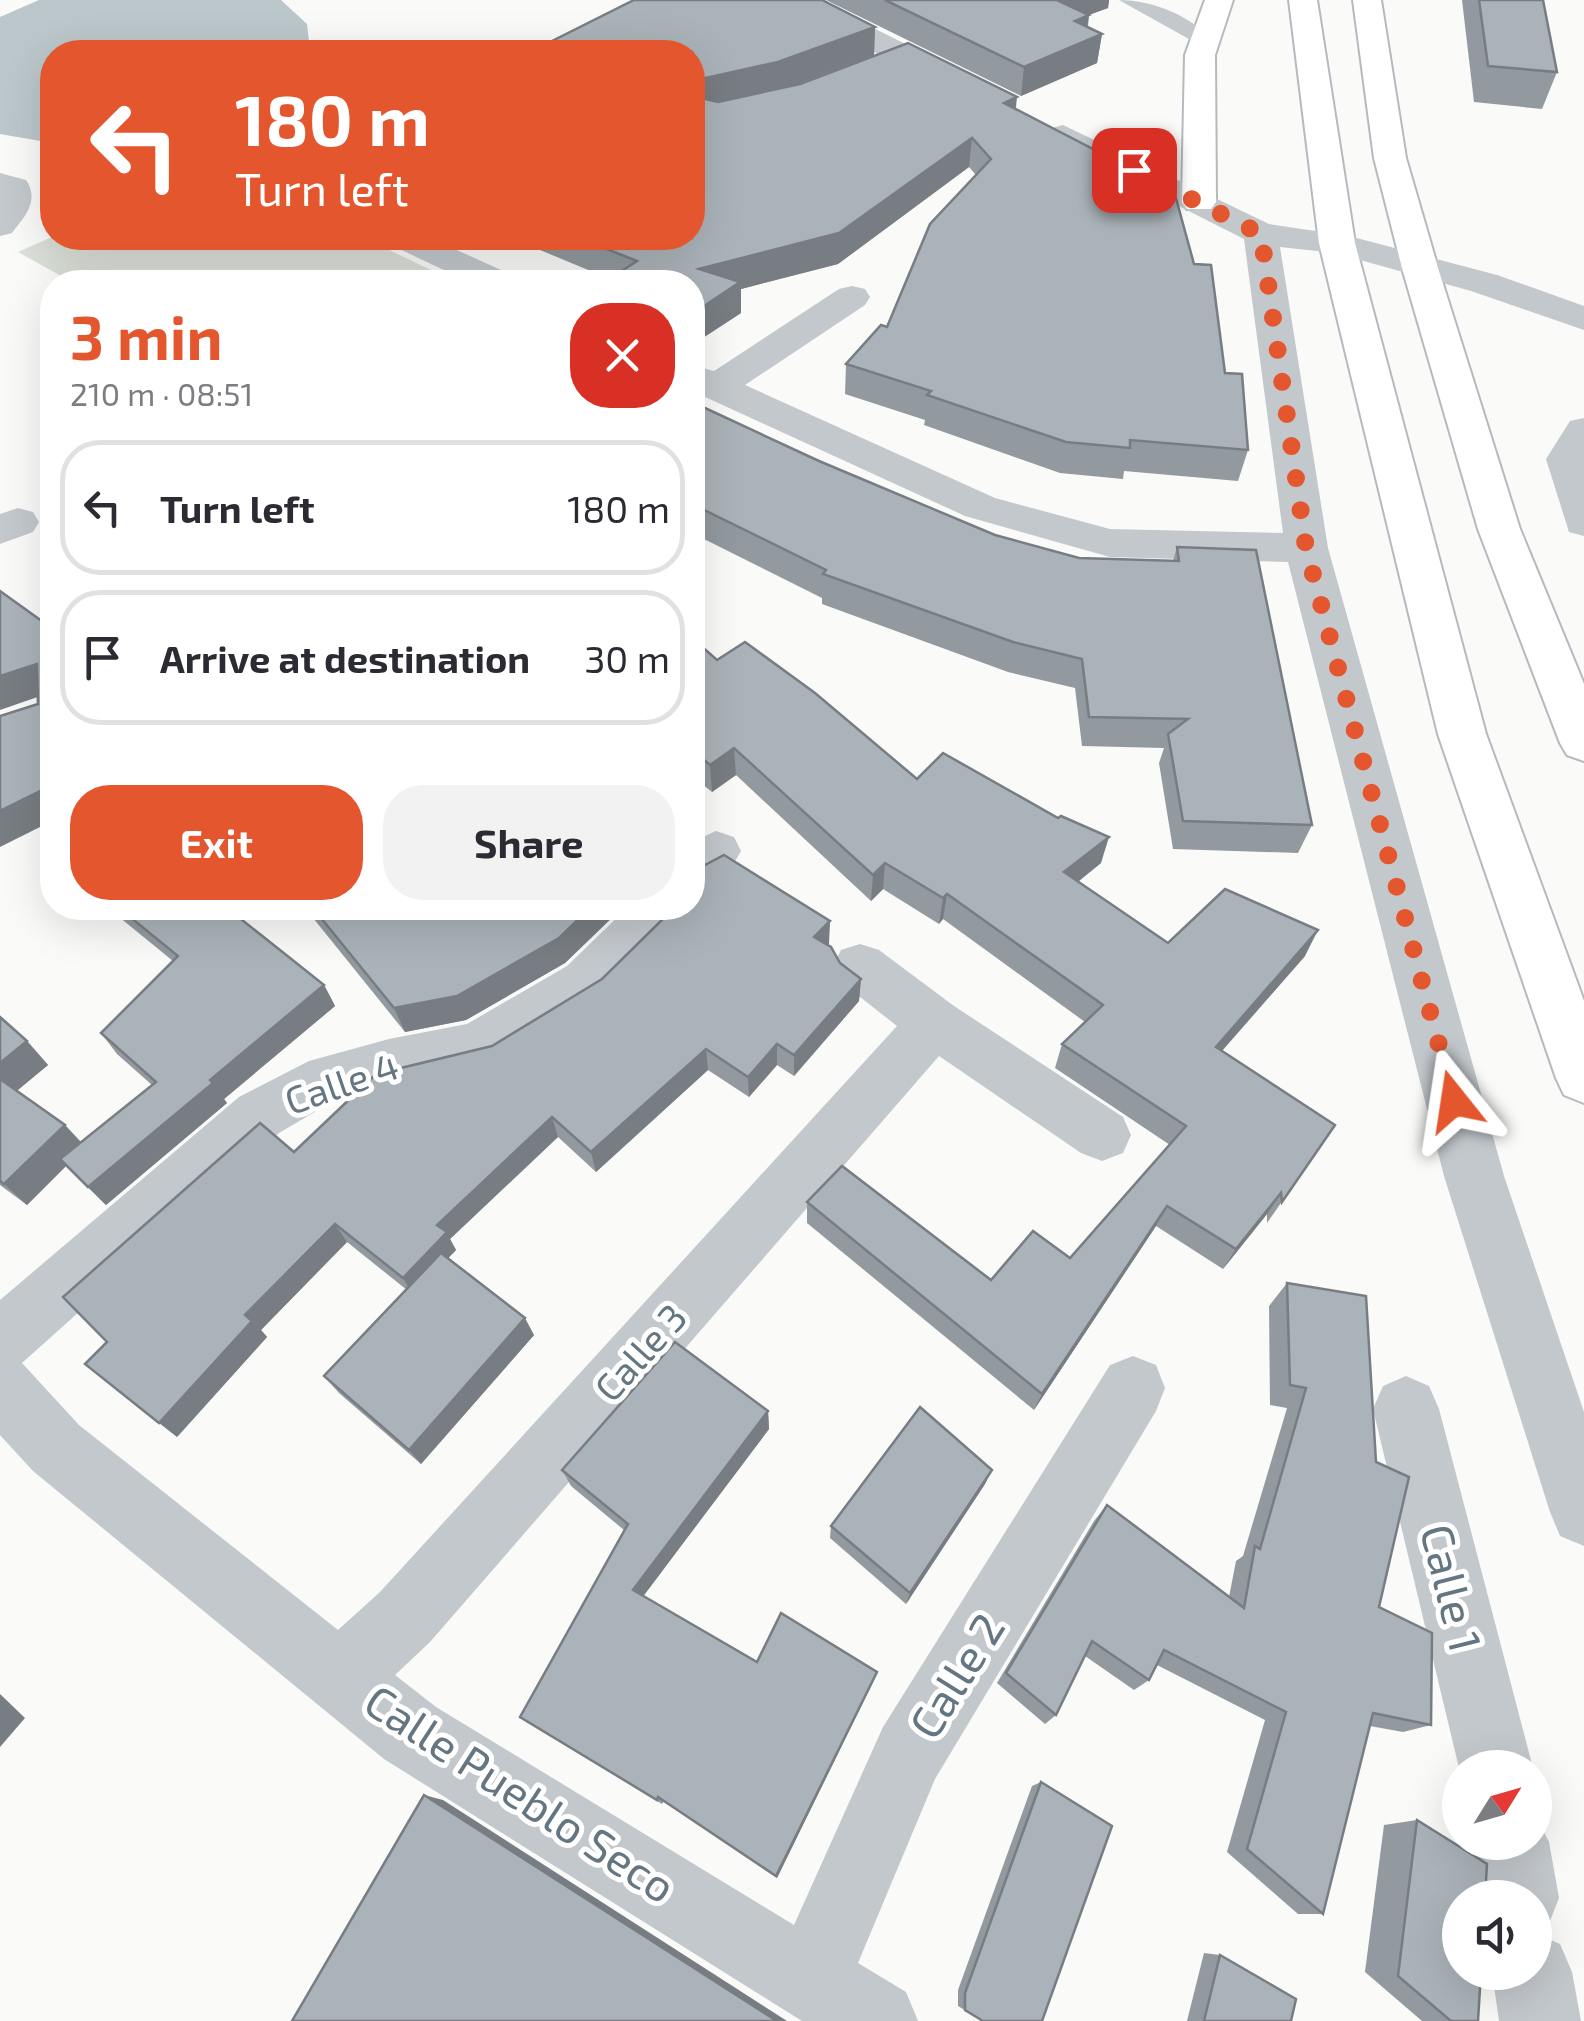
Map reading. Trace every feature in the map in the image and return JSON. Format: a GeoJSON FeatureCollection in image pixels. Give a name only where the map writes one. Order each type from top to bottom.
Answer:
{"type":"FeatureCollection","features":[{"type":"Feature","properties":{"kind":"main road"},"geometry":{"type":"LineString","coordinates":[[1199,202],[1200,55],[1219,0]]}},
{"type":"Feature","properties":{"kind":"main road"},"geometry":{"type":"LineString","coordinates":[[1303,0],[1337,243],[1462,734],[1584,1078]]}},
{"type":"Feature","properties":{"kind":"main road"},"geometry":{"type":"LineString","coordinates":[[1367,0],[1390,158],[1420,268],[1499,529],[1584,743]]}},
{"type":"Feature","properties":{"kind":"street"},"geometry":{"type":"LineString","coordinates":[[795,0],[992,100]]}},
{"type":"Feature","properties":{"kind":"street"},"geometry":{"type":"LineString","coordinates":[[873,70],[907,57]]}},
{"type":"Feature","properties":{"kind":"street"},"geometry":{"type":"LineString","coordinates":[[1027,117],[1261,234],[1337,243],[1484,284],[1584,319]]}},
{"type":"Feature","properties":{"kind":"street"},"geometry":{"type":"LineString","coordinates":[[0,183],[14,187],[15,206],[0,226]]}},
{"type":"Feature","properties":{"kind":"street"},"geometry":{"type":"LineString","coordinates":[[1261,234],[1306,548],[1474,1176],[1584,1512]]}},
{"type":"Feature","properties":{"kind":"street"},"geometry":{"type":"LineString","coordinates":[[428,250],[471,270]]}},
{"type":"Feature","properties":{"kind":"street"},"geometry":{"type":"LineString","coordinates":[[705,380],[852,298]]}},
{"type":"Feature","properties":{"kind":"street"},"geometry":{"type":"LineString","coordinates":[[705,381],[980,507],[1110,543],[1306,548]]}},
{"type":"Feature","properties":{"kind":"street"},"geometry":{"type":"LineString","coordinates":[[1584,430],[1566,459],[1584,522]]}},
{"type":"Feature","properties":{"kind":"street","name":"Calle 4"},"geometry":{"type":"LineString","coordinates":[[0,1341],[260,1115],[309,1086],[390,1063],[478,1046],[586,982],[648,920]]}},
{"type":"Feature","properties":{"kind":"street"},"geometry":{"type":"LineString","coordinates":[[860,966],[934,1023],[1102,1134]]}},
{"type":"Feature","properties":{"kind":"street","name":"Calle 3"},"geometry":{"type":"LineString","coordinates":[[341,1676],[405,1616],[934,1023]]}},
{"type":"Feature","properties":{"kind":"street","name":"Calle Pueblo Seco"},"geometry":{"type":"LineString","coordinates":[[0,1386],[56,1448],[410,1732],[877,2021]]}},
{"type":"Feature","properties":{"kind":"street","name":"Calle 2"},"geometry":{"type":"LineString","coordinates":[[811,1979],[909,1753],[1133,1388]]}},
{"type":"Feature","properties":{"kind":"street","name":"Calle 1"},"geometry":{"type":"LineString","coordinates":[[1406,1409],[1491,1750]]}},
{"type":"Feature","properties":{"kind":"street"},"geometry":{"type":"LineString","coordinates":[[1535,1990],[1540,2021]]}},
{"type":"Feature","properties":{"kind":"lane"},"geometry":{"type":"LineString","coordinates":[[1128,0],[1176,21],[1205,42]]}},
{"type":"Feature","properties":{"kind":"shaded area"},"geometry":{"type":"Polygon","coordinates":[[[39,0],[281,0],[307,24],[309,40],[40,40],[40,141],[0,134],[0,17],[39,0]]]}},
{"type":"Feature","properties":{"kind":"shaded area"},"geometry":{"type":"Polygon","coordinates":[[[40,242],[40,250],[389,250],[431,270],[50,270],[18,252],[40,242]]]}},
{"type":"Feature","properties":{"kind":"building"},"geometry":{"type":"Polygon","coordinates":[[[634,0],[822,0],[875,27],[778,62],[705,78],[705,40],[554,40],[634,0]]]}},
{"type":"Feature","properties":{"kind":"building"},"geometry":{"type":"Polygon","coordinates":[[[885,0],[1057,0],[1089,15],[1075,21],[1102,34],[1024,67],[885,0]]]}},
{"type":"Feature","properties":{"kind":"building"},"geometry":{"type":"Polygon","coordinates":[[[1479,0],[1543,0],[1557,72],[1488,66],[1479,0]]]}},
{"type":"Feature","properties":{"kind":"building"},"geometry":{"type":"Polygon","coordinates":[[[908,43],[1017,97],[1004,103],[1174,191],[1194,264],[1211,265],[1225,373],[1242,374],[1248,450],[1130,440],[1130,448],[1066,442],[846,364],[881,325],[887,327],[930,224],[991,159],[972,138],[839,233],[699,269],[702,270],[623,270],[637,261],[609,250],[705,250],[705,99],[718,102],[800,84],[908,43]]]}},
{"type":"Feature","properties":{"kind":"building"},"geometry":{"type":"Polygon","coordinates":[[[705,271],[740,282],[705,305],[705,271]]]}},
{"type":"Feature","properties":{"kind":"building"},"geometry":{"type":"Polygon","coordinates":[[[705,408],[995,535],[1079,558],[1179,561],[1177,547],[1256,550],[1312,825],[1183,821],[1168,734],[1188,719],[1089,717],[1082,659],[1013,642],[823,574],[826,570],[705,510],[705,408]]]}},
{"type":"Feature","properties":{"kind":"building"},"geometry":{"type":"Polygon","coordinates":[[[0,591],[40,620],[40,791],[0,811],[0,716],[38,704],[37,664],[0,676],[0,591]]]}},
{"type":"Feature","properties":{"kind":"building"},"geometry":{"type":"Polygon","coordinates":[[[745,642],[815,693],[917,779],[943,753],[1058,818],[1109,837],[1064,872],[1168,943],[1225,889],[1318,930],[1216,1047],[1335,1125],[1282,1202],[1281,1193],[1236,1249],[1167,1206],[1042,1394],[807,1202],[842,1166],[991,1280],[1033,1231],[1070,1258],[1186,1126],[1062,1044],[1103,1005],[947,894],[943,898],[885,863],[873,875],[734,748],[710,765],[705,761],[705,649],[717,660],[745,642]]]}},
{"type":"Feature","properties":{"kind":"building"},"geometry":{"type":"Polygon","coordinates":[[[724,855],[830,921],[814,937],[831,947],[840,963],[861,979],[794,1055],[777,1044],[748,1077],[706,1049],[591,1152],[552,1117],[437,1225],[447,1232],[403,1278],[335,1224],[245,1315],[252,1321],[159,1423],[85,1364],[107,1342],[63,1297],[260,1123],[294,1152],[376,1074],[492,1046],[602,979],[662,920],[705,920],[705,865],[724,855]]]}},
{"type":"Feature","properties":{"kind":"building"},"geometry":{"type":"Polygon","coordinates":[[[134,920],[242,920],[324,985],[88,1187],[60,1159],[156,1082],[101,1033],[178,956],[134,920]]]}},
{"type":"Feature","properties":{"kind":"building"},"geometry":{"type":"Polygon","coordinates":[[[323,920],[578,920],[559,938],[457,996],[394,1008],[323,920]]]}},
{"type":"Feature","properties":{"kind":"building"},"geometry":{"type":"Polygon","coordinates":[[[0,1017],[27,1041],[0,1063],[0,1017]]]}},
{"type":"Feature","properties":{"kind":"building"},"geometry":{"type":"Polygon","coordinates":[[[0,1079],[65,1125],[4,1184],[0,1181],[0,1079]]]}},
{"type":"Feature","properties":{"kind":"building"},"geometry":{"type":"Polygon","coordinates":[[[441,1253],[525,1318],[409,1450],[324,1376],[441,1253]]]}},
{"type":"Feature","properties":{"kind":"building"},"geometry":{"type":"Polygon","coordinates":[[[1287,1283],[1366,1296],[1376,1462],[1409,1477],[1379,1607],[1432,1633],[1431,1725],[1373,1713],[1323,1914],[1247,1849],[1286,1712],[1164,1650],[1149,1680],[1092,1641],[1056,1715],[1006,1673],[1107,1505],[1244,1608],[1255,1546],[1260,1549],[1306,1388],[1290,1385],[1287,1283]]]}},
{"type":"Feature","properties":{"kind":"building"},"geometry":{"type":"Polygon","coordinates":[[[675,1342],[768,1411],[633,1590],[757,1662],[781,1613],[877,1672],[776,1876],[658,1797],[657,1800],[520,1717],[628,1524],[562,1470],[675,1342]]]}},
{"type":"Feature","properties":{"kind":"building"},"geometry":{"type":"Polygon","coordinates":[[[920,1407],[992,1470],[910,1593],[831,1526],[920,1407]]]}},
{"type":"Feature","properties":{"kind":"building"},"geometry":{"type":"Polygon","coordinates":[[[1041,1782],[1112,1826],[1042,2021],[983,2021],[965,2010],[965,1993],[1041,1782]]]}},
{"type":"Feature","properties":{"kind":"building"},"geometry":{"type":"Polygon","coordinates":[[[424,1795],[777,2021],[292,2021],[424,1795]]]}},
{"type":"Feature","properties":{"kind":"building"},"geometry":{"type":"Polygon","coordinates":[[[1417,1820],[1442,1836],[1442,1860],[1481,1860],[1487,1864],[1486,1880],[1442,1880],[1442,1990],[1480,1990],[1478,2021],[1451,2021],[1398,1976],[1417,1820]]]}},
{"type":"Feature","properties":{"kind":"building"},"geometry":{"type":"Polygon","coordinates":[[[1220,1955],[1296,1999],[1291,2021],[1204,2021],[1220,1955]]]}},
{"type":"Feature","properties":{"kind":"route"},"geometry":{"type":"LineString","coordinates":[[1134,170],[1261,234],[1306,548],[1454,1101]]}}]}
